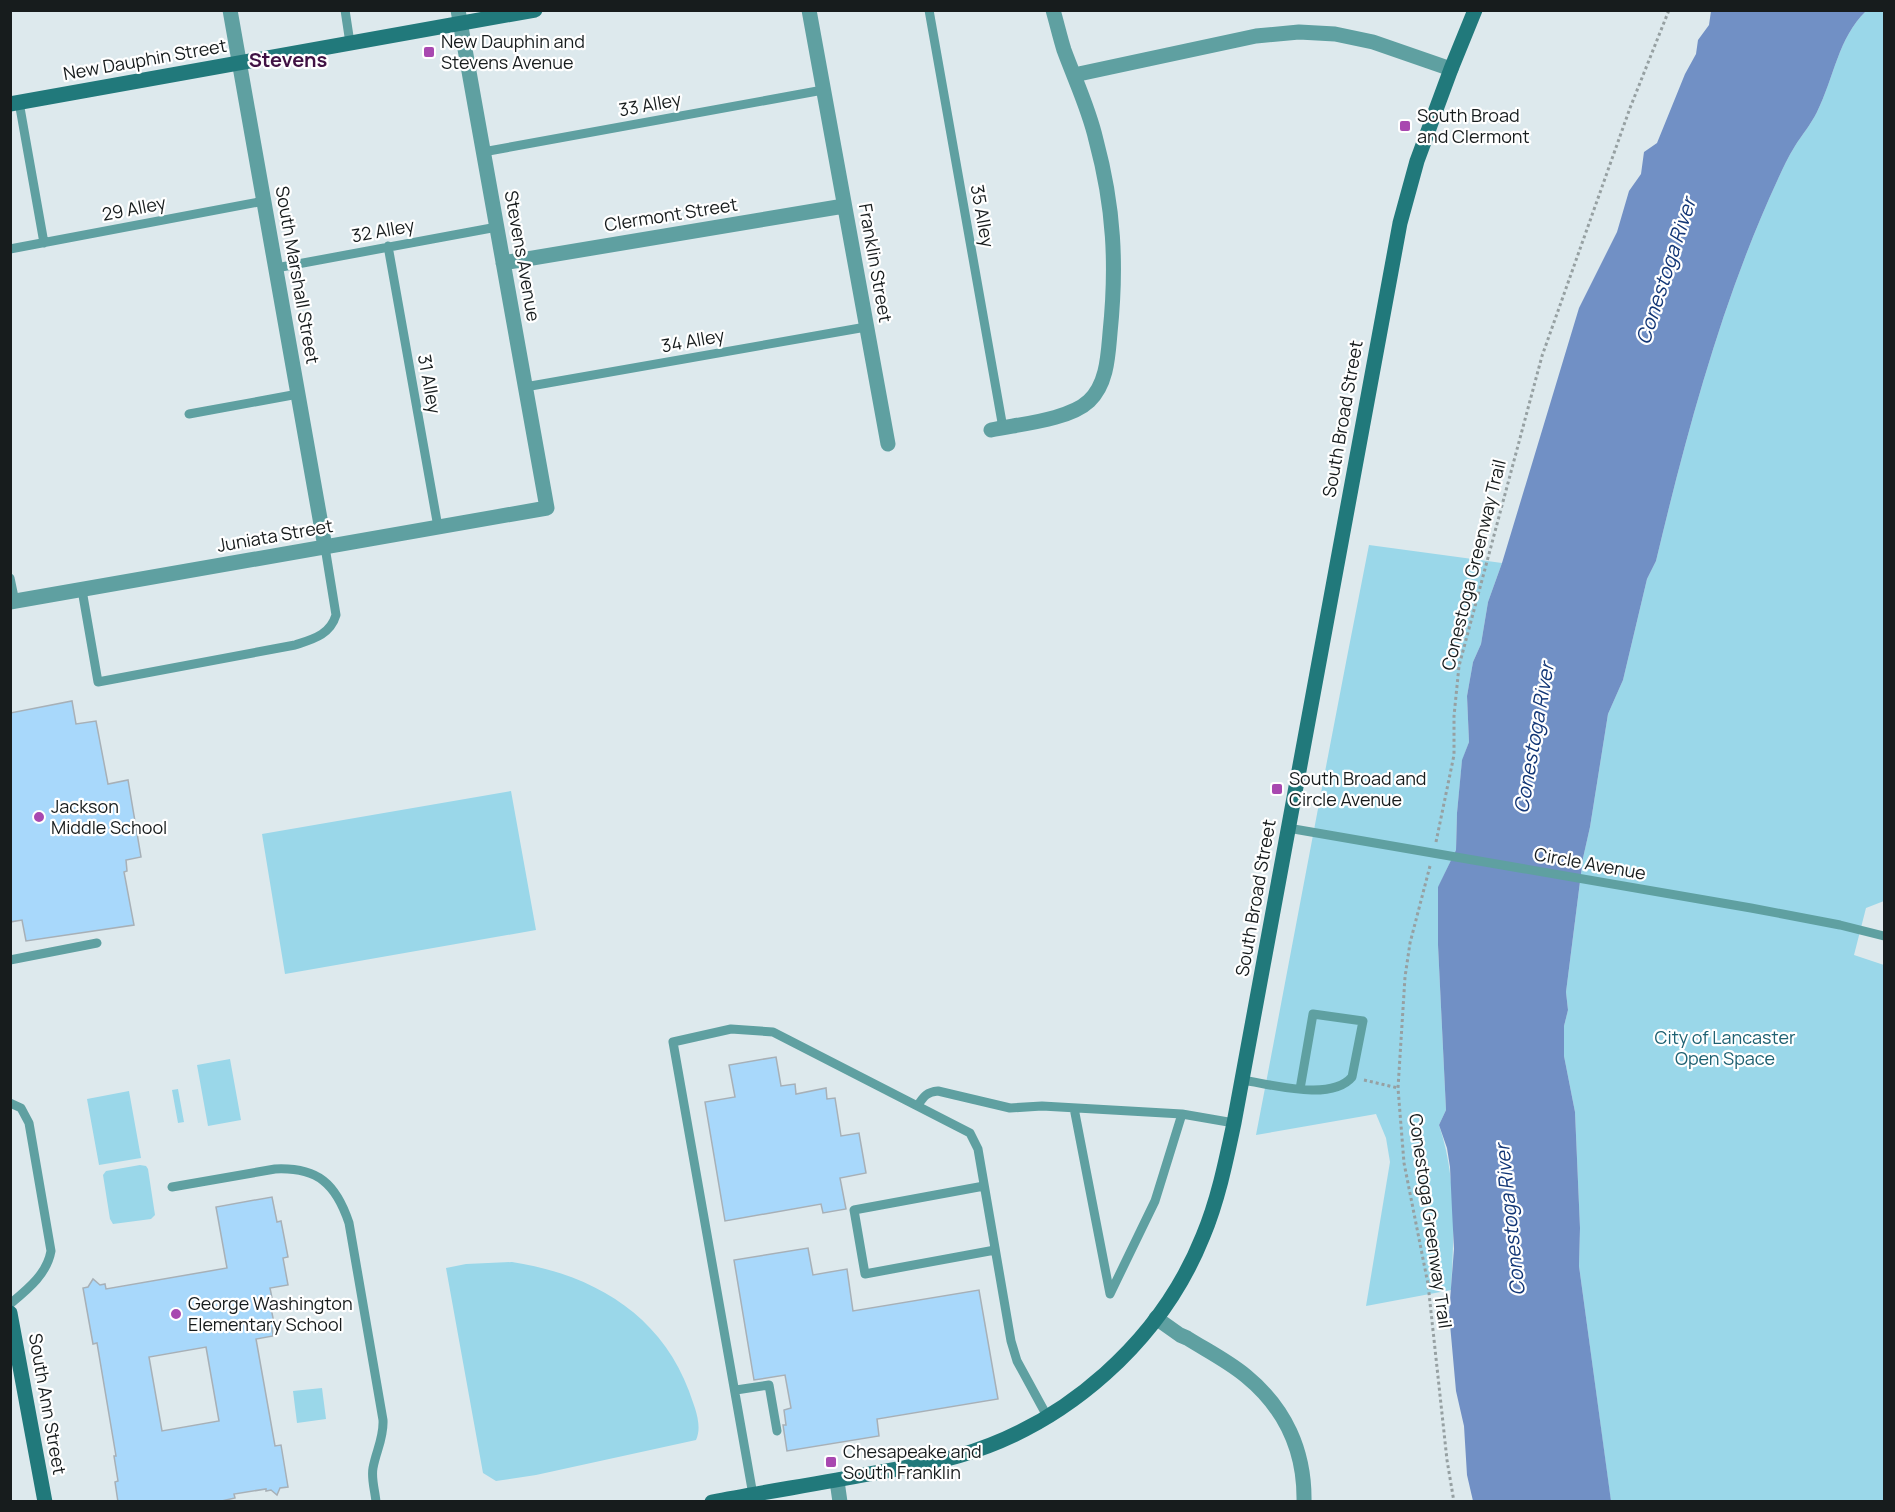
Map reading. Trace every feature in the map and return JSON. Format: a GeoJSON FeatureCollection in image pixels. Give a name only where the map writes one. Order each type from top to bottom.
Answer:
{"type":"FeatureCollection","features":[{"type":"Feature","properties":{"kind":"main road","name":"New Dauphin Street"},"geometry":{"type":"LineString","coordinates":[[15,103],[350,43],[459,17],[535,10]]}},
{"type":"Feature","properties":{"kind":"main road","name":"South Broad Street"},"geometry":{"type":"LineString","coordinates":[[718,1501],[837,1481],[960,1456],[987,1446],[1047,1416],[1098,1380],[1119,1361],[1156,1318],[1187,1272],[1217,1198],[1234,1123],[1392,259],[1417,161],[1475,10]]}},
{"type":"Feature","properties":{"kind":"main road","name":"South Ann Street"},"geometry":{"type":"LineString","coordinates":[[10,1313],[45,1502]]}},
{"type":"Feature","properties":{"kind":"street","name":"South Marshall Street"},"geometry":{"type":"LineString","coordinates":[[230,10],[325,547]]}},
{"type":"Feature","properties":{"kind":"street","name":"Franklin Street"},"geometry":{"type":"LineString","coordinates":[[809,10],[888,444]]}},
{"type":"Feature","properties":{"kind":"street"},"geometry":{"type":"LineString","coordinates":[[997,429],[1072,413],[1088,403],[1098,392],[1104,376],[1108,351],[1115,288],[1114,249],[1105,176],[1096,138],[1063,47],[1053,10]]}},
{"type":"Feature","properties":{"kind":"street","name":"Stevens Avenue"},"geometry":{"type":"LineString","coordinates":[[459,17],[547,508]]}},
{"type":"Feature","properties":{"kind":"street"},"geometry":{"type":"LineString","coordinates":[[1074,75],[1256,36],[1299,32],[1335,34],[1373,42],[1451,69]]}},
{"type":"Feature","properties":{"kind":"street","name":"Clermont Street"},"geometry":{"type":"LineString","coordinates":[[503,263],[844,206]]}},
{"type":"Feature","properties":{"kind":"street","name":"Juniata Street"},"geometry":{"type":"LineString","coordinates":[[13,602],[547,508]]}},
{"type":"Feature","properties":{"kind":"street"},"geometry":{"type":"LineString","coordinates":[[1156,1318],[1244,1374],[1267,1395],[1294,1437],[1301,1462],[1304,1502]]}},
{"type":"Feature","properties":{"kind":"street"},"geometry":{"type":"LineString","coordinates":[[837,1481],[840,1502]]}},
{"type":"Feature","properties":{"kind":"lane"},"geometry":{"type":"LineString","coordinates":[[345,10],[350,43]]}},
{"type":"Feature","properties":{"kind":"lane","name":"35 Alley"},"geometry":{"type":"LineString","coordinates":[[929,10],[997,429]]}},
{"type":"Feature","properties":{"kind":"lane","name":"33 Alley"},"geometry":{"type":"LineString","coordinates":[[483,152],[823,90]]}},
{"type":"Feature","properties":{"kind":"lane"},"geometry":{"type":"LineString","coordinates":[[15,103],[44,243]]}},
{"type":"Feature","properties":{"kind":"lane","name":"29 Alley"},"geometry":{"type":"LineString","coordinates":[[10,249],[264,201]]}},
{"type":"Feature","properties":{"kind":"lane","name":"32 Alley"},"geometry":{"type":"LineString","coordinates":[[276,268],[497,227]]}},
{"type":"Feature","properties":{"kind":"lane","name":"31 Alley"},"geometry":{"type":"LineString","coordinates":[[388,246],[438,527]]}},
{"type":"Feature","properties":{"kind":"lane","name":"34 Alley"},"geometry":{"type":"LineString","coordinates":[[525,387],[866,327]]}},
{"type":"Feature","properties":{"kind":"lane"},"geometry":{"type":"LineString","coordinates":[[189,414],[298,394]]}},
{"type":"Feature","properties":{"kind":"lane"},"geometry":{"type":"LineString","coordinates":[[82,590],[98,682],[295,645],[326,632],[334,623],[336,615],[325,547]]}},
{"type":"Feature","properties":{"kind":"lane"},"geometry":{"type":"LineString","coordinates":[[10,578],[13,602]]}},
{"type":"Feature","properties":{"kind":"lane","name":"Circle Avenue"},"geometry":{"type":"LineString","coordinates":[[1288,828],[1840,925],[1884,936]]}},
{"type":"Feature","properties":{"kind":"lane"},"geometry":{"type":"LineString","coordinates":[[10,960],[98,943]]}},
{"type":"Feature","properties":{"kind":"lane"},"geometry":{"type":"LineString","coordinates":[[1242,1080],[1300,1089],[1336,1088],[1346,1084],[1354,1071],[1363,1022],[1313,1014],[1300,1089]]}},
{"type":"Feature","properties":{"kind":"lane"},"geometry":{"type":"LineString","coordinates":[[753,1495],[673,1042],[731,1029],[773,1032],[970,1133],[978,1149],[1011,1341],[1017,1361],[1047,1416]]}},
{"type":"Feature","properties":{"kind":"lane"},"geometry":{"type":"LineString","coordinates":[[918,1105],[924,1096],[938,1091],[1010,1108],[1042,1106],[1182,1114],[1234,1123]]}},
{"type":"Feature","properties":{"kind":"lane"},"geometry":{"type":"LineString","coordinates":[[10,1103],[21,1108],[29,1123],[51,1251],[49,1261],[40,1277],[10,1304]]}},
{"type":"Feature","properties":{"kind":"lane"},"geometry":{"type":"LineString","coordinates":[[1074,1108],[1110,1294],[1155,1201],[1182,1114]]}},
{"type":"Feature","properties":{"kind":"lane"},"geometry":{"type":"LineString","coordinates":[[172,1187],[291,1168],[309,1172],[321,1178],[334,1190],[343,1205],[349,1223],[384,1432],[373,1467],[376,1502]]}},
{"type":"Feature","properties":{"kind":"lane"},"geometry":{"type":"LineString","coordinates":[[984,1186],[854,1210],[866,1274],[995,1250]]}},
{"type":"Feature","properties":{"kind":"lane"},"geometry":{"type":"LineString","coordinates":[[736,1390],[769,1385],[777,1431]]}},
{"type":"Feature","properties":{"kind":"path","name":"Conestoga Greenway Trail"},"geometry":{"type":"LineString","coordinates":[[1436,844],[1454,755],[1454,716],[1459,666],[1542,356],[1630,108],[1669,10]]}},
{"type":"Feature","properties":{"kind":"path","name":"Conestoga Greenway Trail"},"geometry":{"type":"LineString","coordinates":[[1433,855],[1410,943],[1405,977],[1398,1088],[1404,1163],[1428,1284],[1447,1460],[1454,1502]]}},
{"type":"Feature","properties":{"kind":"path"},"geometry":{"type":"LineString","coordinates":[[1365,1080],[1398,1088]]}},
{"type":"Feature","properties":{"kind":"green space","name":"City of Lancaster Open Space"},"geometry":{"type":"Polygon","coordinates":[[[1866,11],[1884,11],[1884,901],[1866,908],[1854,955],[1884,965],[1884,1501],[1611,1502],[1579,1266],[1580,1228],[1575,1112],[1564,1056],[1564,1026],[1568,1010],[1566,992],[1583,858],[1608,714],[1623,680],[1647,579],[1656,561],[1693,415],[1723,319],[1758,225],[1782,171],[1792,150],[1817,112],[1849,33],[1866,11]]]}},
{"type":"Feature","properties":{"kind":"green space"},"geometry":{"type":"Polygon","coordinates":[[[1369,545],[1502,563],[1488,602],[1481,644],[1473,662],[1467,696],[1469,742],[1462,761],[1456,850],[1438,888],[1438,945],[1446,1110],[1439,1125],[1449,1165],[1453,1207],[1451,1290],[1366,1306],[1390,1162],[1386,1138],[1376,1114],[1256,1135],[1369,545]]]}},
{"type":"Feature","properties":{"kind":"green space"},"geometry":{"type":"Polygon","coordinates":[[[511,791],[536,930],[285,974],[262,834],[511,791]]]}},
{"type":"Feature","properties":{"kind":"green space"},"geometry":{"type":"Polygon","coordinates":[[[230,1059],[241,1120],[208,1126],[197,1065],[230,1059]]]}},
{"type":"Feature","properties":{"kind":"green space"},"geometry":{"type":"Polygon","coordinates":[[[178,1089],[184,1122],[178,1123],[172,1090],[178,1089]]]}},
{"type":"Feature","properties":{"kind":"green space"},"geometry":{"type":"Polygon","coordinates":[[[129,1091],[141,1158],[99,1165],[87,1099],[129,1091]]]}},
{"type":"Feature","properties":{"kind":"green space"},"geometry":{"type":"Polygon","coordinates":[[[140,1165],[148,1169],[155,1215],[151,1219],[113,1224],[110,1219],[103,1175],[106,1171],[140,1165]]]}},
{"type":"Feature","properties":{"kind":"green space"},"geometry":{"type":"Polygon","coordinates":[[[512,1262],[569,1276],[619,1302],[641,1319],[660,1340],[676,1364],[689,1391],[699,1428],[696,1440],[536,1475],[496,1481],[483,1473],[446,1268],[466,1264],[512,1262]]]}},
{"type":"Feature","properties":{"kind":"green space"},"geometry":{"type":"Polygon","coordinates":[[[322,1388],[326,1419],[297,1423],[293,1391],[322,1388]]]}},
{"type":"Feature","properties":{"kind":"water","name":"Conestoga River"},"geometry":{"type":"Polygon","coordinates":[[[1711,11],[1866,11],[1849,33],[1817,112],[1792,150],[1782,171],[1758,225],[1723,319],[1693,415],[1656,561],[1647,579],[1623,680],[1608,714],[1583,858],[1566,992],[1568,1010],[1564,1026],[1564,1056],[1575,1112],[1580,1228],[1579,1266],[1611,1501],[1473,1501],[1467,1475],[1464,1426],[1456,1391],[1449,1313],[1454,1249],[1450,1167],[1447,1148],[1439,1125],[1446,1110],[1438,945],[1438,887],[1456,850],[1462,760],[1469,742],[1467,696],[1473,662],[1481,644],[1488,602],[1502,563],[1579,308],[1617,232],[1629,191],[1641,174],[1644,152],[1657,143],[1685,74],[1696,54],[1698,40],[1709,25],[1711,11]]]}},
{"type":"Feature","properties":{"kind":"building"},"geometry":{"type":"Polygon","coordinates":[[[72,701],[76,724],[96,721],[108,784],[128,780],[141,857],[126,860],[127,871],[124,872],[134,925],[26,941],[22,920],[10,922],[10,713],[72,701]]]}},
{"type":"Feature","properties":{"kind":"building"},"geometry":{"type":"Polygon","coordinates":[[[776,1057],[781,1086],[795,1084],[796,1094],[826,1088],[827,1099],[835,1098],[841,1136],[859,1133],[866,1173],[840,1178],[846,1209],[823,1213],[821,1204],[725,1221],[705,1102],[735,1097],[729,1065],[776,1057]]]}},
{"type":"Feature","properties":{"kind":"building"},"geometry":{"type":"Polygon","coordinates":[[[272,1197],[277,1222],[281,1221],[288,1257],[283,1258],[288,1285],[270,1288],[273,1303],[270,1303],[275,1328],[272,1328],[273,1336],[256,1339],[275,1446],[281,1445],[288,1487],[280,1488],[277,1495],[266,1489],[234,1494],[235,1498],[217,1502],[118,1502],[115,1482],[118,1481],[114,1456],[116,1456],[97,1343],[93,1344],[83,1288],[88,1287],[93,1279],[100,1285],[105,1284],[106,1289],[227,1268],[216,1207],[272,1197]],[[206,1347],[149,1357],[162,1431],[219,1421],[206,1347]]]}},
{"type":"Feature","properties":{"kind":"building"},"geometry":{"type":"Polygon","coordinates":[[[808,1248],[813,1275],[847,1269],[853,1311],[979,1290],[998,1399],[877,1419],[879,1436],[787,1451],[783,1425],[786,1425],[784,1410],[791,1408],[785,1375],[754,1380],[734,1260],[808,1248]]]}},
{"type":"Feature","properties":{"kind":"place","name":"New Dauphin and Stevens Avenue"},"geometry":{"type":"Point","coordinates":[429,52]}},
{"type":"Feature","properties":{"kind":"place","name":"South Broad and Clermont"},"geometry":{"type":"Point","coordinates":[1405,126]}},
{"type":"Feature","properties":{"kind":"place","name":"South Broad and Circle Avenue"},"geometry":{"type":"Point","coordinates":[1277,789]}},
{"type":"Feature","properties":{"kind":"place","name":"Jackson Middle School"},"geometry":{"type":"Point","coordinates":[39,817]}},
{"type":"Feature","properties":{"kind":"place","name":"George Washington Elementary School"},"geometry":{"type":"Point","coordinates":[176,1314]}},
{"type":"Feature","properties":{"kind":"place","name":"Chesapeake and South Franklin"},"geometry":{"type":"Point","coordinates":[831,1462]}},
{"type":"Feature","properties":{"kind":"district","name":"Stevens"},"geometry":{"type":"Point","coordinates":[288,60]}}]}
